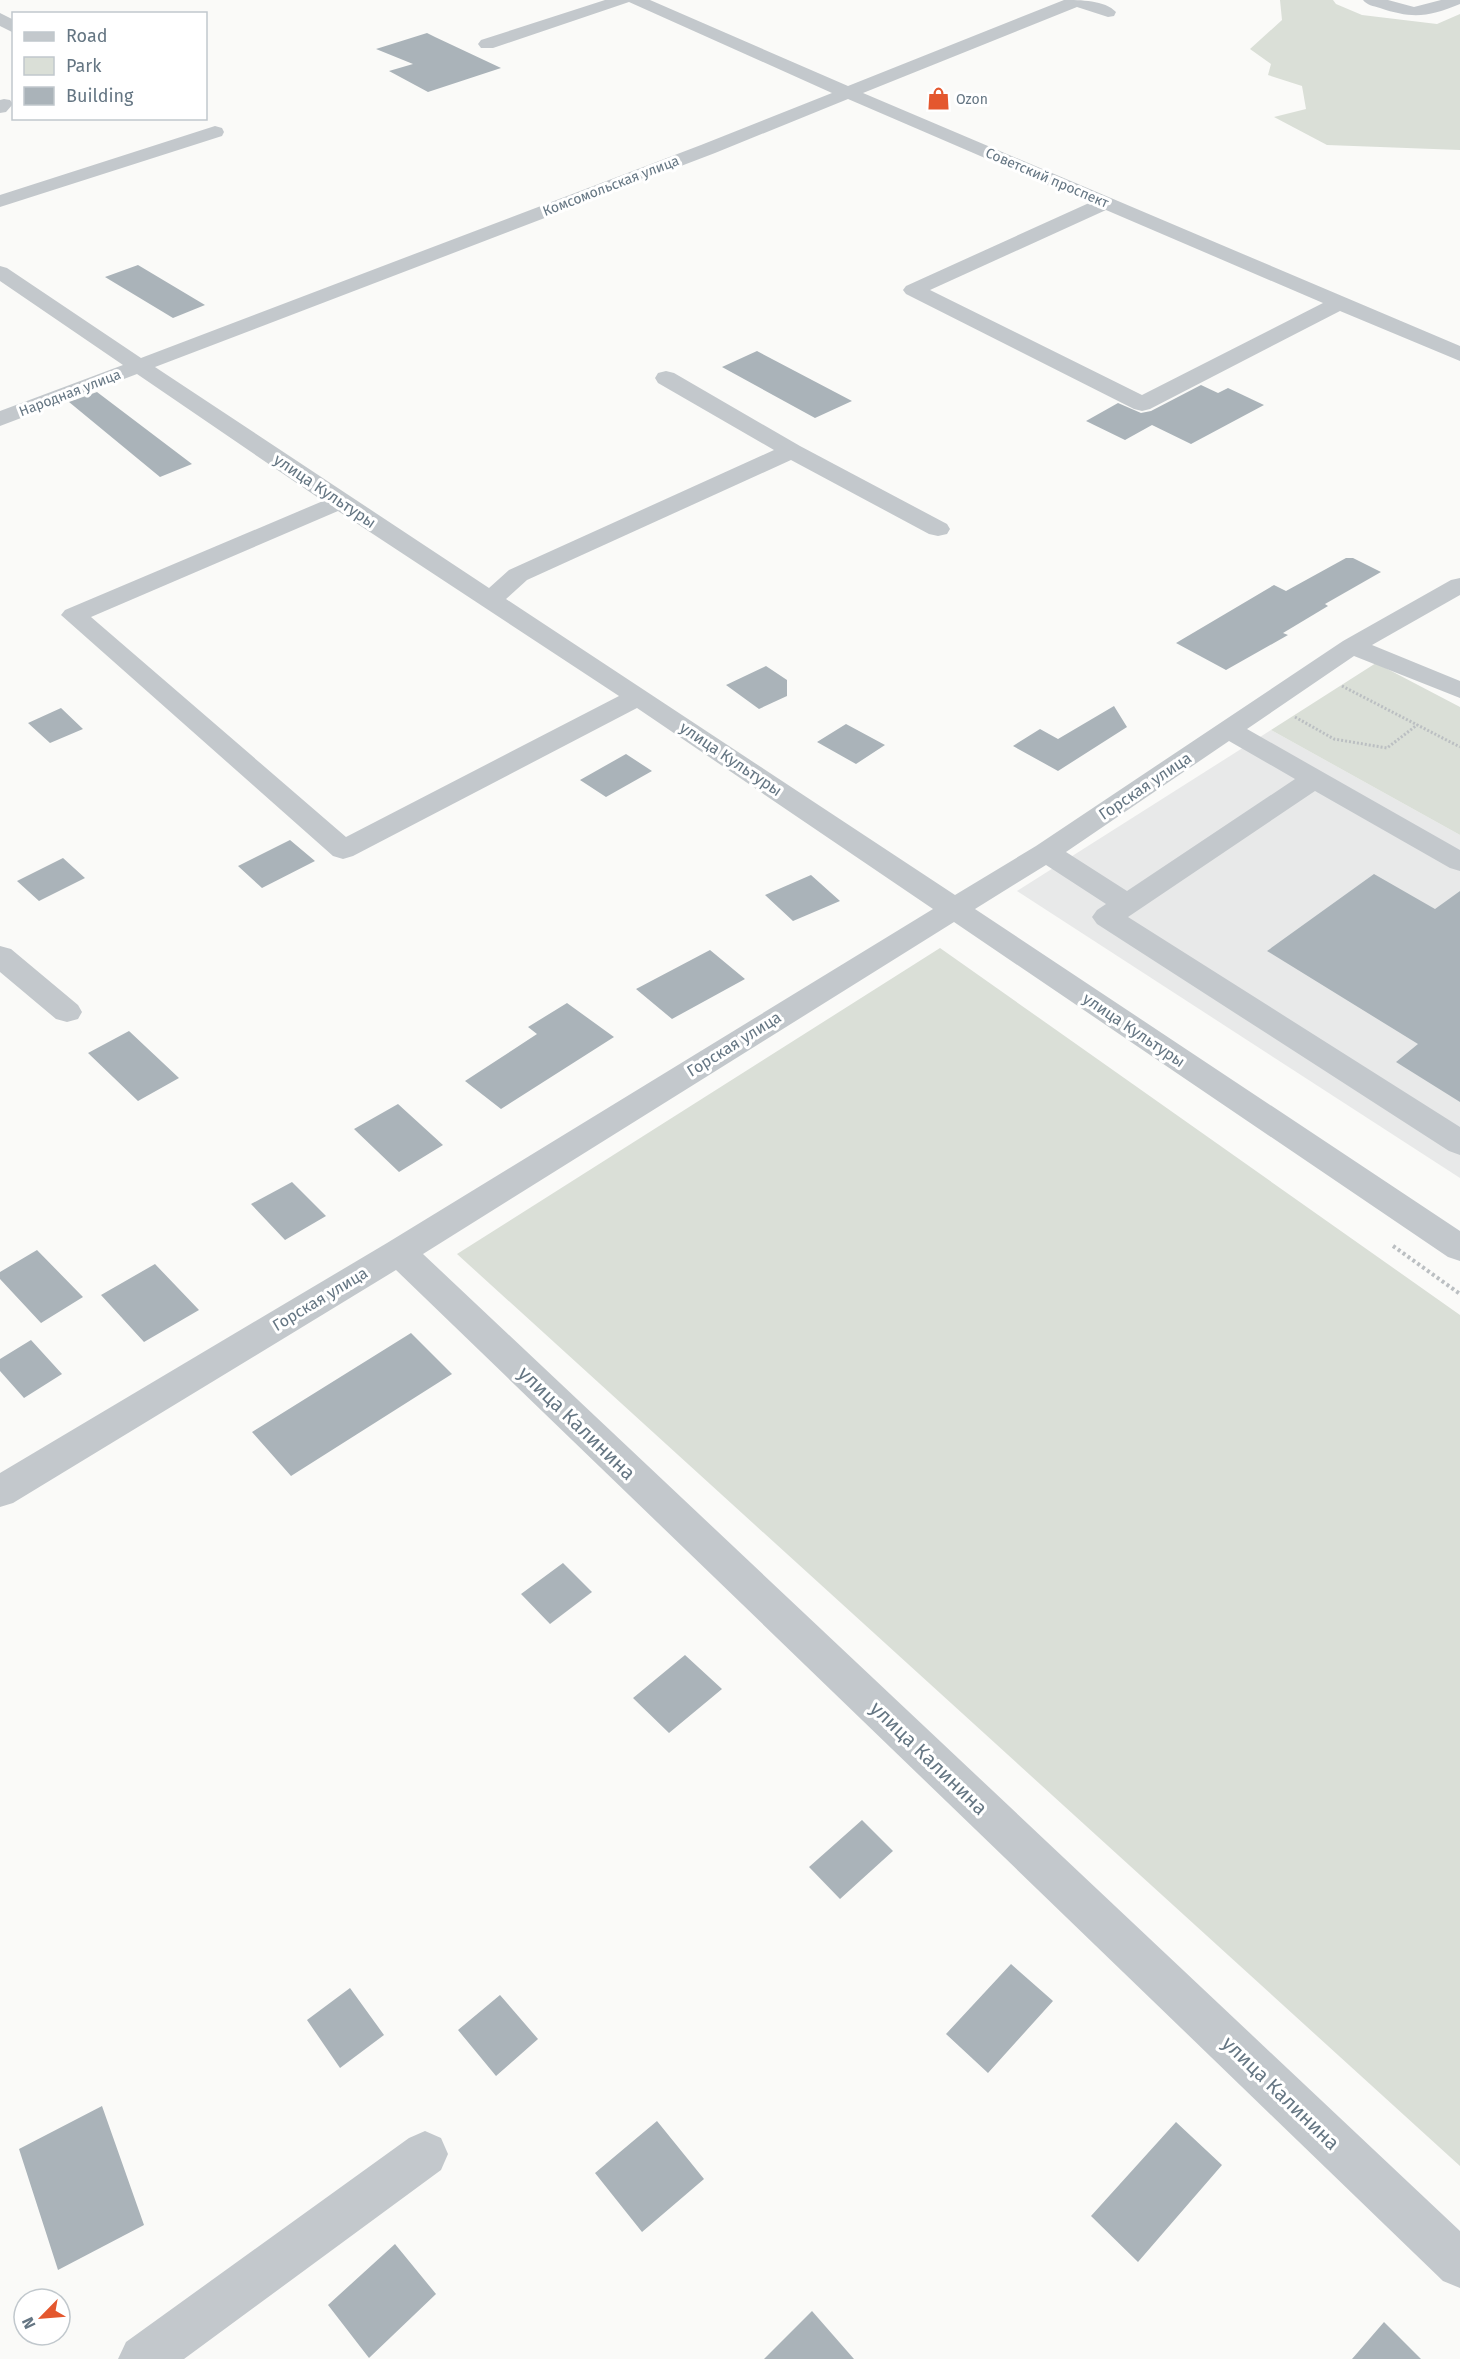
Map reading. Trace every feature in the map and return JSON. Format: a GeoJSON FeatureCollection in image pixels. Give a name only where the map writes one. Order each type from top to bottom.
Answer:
{"type":"FeatureCollection","features":[{"type":"Feature","properties":{"kind":"street"},"geometry":{"type":"LineString","coordinates":[[487,44],[622,0]]}},
{"type":"Feature","properties":{"kind":"street","name":"Советский проспект"},"geometry":{"type":"LineString","coordinates":[[636,0],[1460,354]]}},
{"type":"Feature","properties":{"kind":"street"},"geometry":{"type":"LineString","coordinates":[[1371,0],[1410,13],[1427,12],[1455,0]]}},
{"type":"Feature","properties":{"kind":"street"},"geometry":{"type":"LineString","coordinates":[[1078,1],[1108,12]]}},
{"type":"Feature","properties":{"kind":"street","name":"Комсомольская улица"},"geometry":{"type":"LineString","coordinates":[[141,367],[848,93],[1078,1]]}},
{"type":"Feature","properties":{"kind":"street"},"geometry":{"type":"LineString","coordinates":[[0,18],[11,37]]}},
{"type":"Feature","properties":{"kind":"street"},"geometry":{"type":"LineString","coordinates":[[0,201],[215,132]]}},
{"type":"Feature","properties":{"kind":"street"},"geometry":{"type":"LineString","coordinates":[[1105,203],[913,290],[1142,404],[1339,303]]}},
{"type":"Feature","properties":{"kind":"street","name":"улица Культуры"},"geometry":{"type":"LineString","coordinates":[[0,273],[1460,1248]]}},
{"type":"Feature","properties":{"kind":"street","name":"Народная улица"},"geometry":{"type":"LineString","coordinates":[[0,419],[141,367]]}},
{"type":"Feature","properties":{"kind":"street"},"geometry":{"type":"LineString","coordinates":[[666,378],[792,451],[938,529]]}},
{"type":"Feature","properties":{"kind":"street"},"geometry":{"type":"LineString","coordinates":[[490,600],[518,575],[792,451]]}},
{"type":"Feature","properties":{"kind":"street"},"geometry":{"type":"LineString","coordinates":[[340,502],[74,615],[343,850],[638,697]]}},
{"type":"Feature","properties":{"kind":"street","name":"Горская улица"},"geometry":{"type":"LineString","coordinates":[[0,1491],[399,1252],[1046,852],[1352,646],[1460,585]]}},
{"type":"Feature","properties":{"kind":"street"},"geometry":{"type":"LineString","coordinates":[[1352,646],[1460,690]]}},
{"type":"Feature","properties":{"kind":"street"},"geometry":{"type":"LineString","coordinates":[[1229,730],[1460,862]]}},
{"type":"Feature","properties":{"kind":"street"},"geometry":{"type":"LineString","coordinates":[[1314,779],[1107,917],[1460,1143]]}},
{"type":"Feature","properties":{"kind":"street"},"geometry":{"type":"LineString","coordinates":[[1046,852],[1127,904]]}},
{"type":"Feature","properties":{"kind":"street"},"geometry":{"type":"LineString","coordinates":[[0,956],[67,1012]]}},
{"type":"Feature","properties":{"kind":"street","name":"улица Калинина"},"geometry":{"type":"LineString","coordinates":[[399,1252],[1460,2264]]}},
{"type":"Feature","properties":{"kind":"street"},"geometry":{"type":"LineString","coordinates":[[143,2359],[425,2154]]}},
{"type":"Feature","properties":{"kind":"path"},"geometry":{"type":"LineString","coordinates":[[1342,686],[1460,747]]}},
{"type":"Feature","properties":{"kind":"path"},"geometry":{"type":"LineString","coordinates":[[1304,722],[1334,739],[1387,748],[1417,724]]}},
{"type":"Feature","properties":{"kind":"shaded area"},"geometry":{"type":"Polygon","coordinates":[[[1271,730],[1460,835],[1460,1178],[1017,891],[1271,730]]]}},
{"type":"Feature","properties":{"kind":"green space"},"geometry":{"type":"Polygon","coordinates":[[[1280,0],[1333,0],[1336,4],[1362,15],[1437,24],[1460,14],[1460,150],[1327,145],[1274,117],[1306,109],[1302,86],[1268,75],[1271,64],[1250,49],[1282,20],[1280,0]]]}},
{"type":"Feature","properties":{"kind":"green space"},"geometry":{"type":"Polygon","coordinates":[[[1376,663],[1460,707],[1460,835],[1271,730],[1376,663]]]}},
{"type":"Feature","properties":{"kind":"green space"},"geometry":{"type":"Polygon","coordinates":[[[940,948],[1460,1315],[1460,2166],[457,1254],[940,948]]]}},
{"type":"Feature","properties":{"kind":"building"},"geometry":{"type":"Polygon","coordinates":[[[427,33],[501,68],[428,92],[389,71],[413,64],[376,49],[427,33]]]}},
{"type":"Feature","properties":{"kind":"building"},"geometry":{"type":"Polygon","coordinates":[[[138,265],[205,305],[173,318],[105,277],[138,265]]]}},
{"type":"Feature","properties":{"kind":"building"},"geometry":{"type":"Polygon","coordinates":[[[757,351],[852,401],[815,418],[722,367],[757,351]]]}},
{"type":"Feature","properties":{"kind":"building"},"geometry":{"type":"Polygon","coordinates":[[[1201,385],[1218,393],[1228,388],[1264,405],[1191,444],[1152,425],[1125,440],[1086,421],[1118,403],[1141,413],[1151,411],[1201,385]]]}},
{"type":"Feature","properties":{"kind":"building"},"geometry":{"type":"Polygon","coordinates":[[[97,392],[192,464],[160,477],[69,402],[97,392]]]}},
{"type":"Feature","properties":{"kind":"building"},"geometry":{"type":"Polygon","coordinates":[[[1346,558],[1353,558],[1381,572],[1325,604],[1328,606],[1283,633],[1288,635],[1226,670],[1176,643],[1274,585],[1286,591],[1346,558]]]}},
{"type":"Feature","properties":{"kind":"building"},"geometry":{"type":"Polygon","coordinates":[[[766,666],[787,680],[787,696],[759,709],[726,685],[766,666]]]}},
{"type":"Feature","properties":{"kind":"building"},"geometry":{"type":"Polygon","coordinates":[[[1114,706],[1127,727],[1058,771],[1013,746],[1040,729],[1058,739],[1114,706]]]}},
{"type":"Feature","properties":{"kind":"building"},"geometry":{"type":"Polygon","coordinates":[[[61,708],[83,729],[50,743],[28,723],[61,708]]]}},
{"type":"Feature","properties":{"kind":"building"},"geometry":{"type":"Polygon","coordinates":[[[846,724],[885,745],[856,764],[817,742],[846,724]]]}},
{"type":"Feature","properties":{"kind":"building"},"geometry":{"type":"Polygon","coordinates":[[[626,754],[652,771],[606,797],[580,780],[626,754]]]}},
{"type":"Feature","properties":{"kind":"building"},"geometry":{"type":"Polygon","coordinates":[[[290,840],[315,861],[262,888],[238,866],[290,840]]]}},
{"type":"Feature","properties":{"kind":"building"},"geometry":{"type":"Polygon","coordinates":[[[63,858],[85,878],[39,901],[17,881],[63,858]]]}},
{"type":"Feature","properties":{"kind":"building"},"geometry":{"type":"Polygon","coordinates":[[[1374,874],[1435,909],[1460,891],[1460,1102],[1396,1062],[1418,1044],[1267,951],[1374,874]]]}},
{"type":"Feature","properties":{"kind":"building"},"geometry":{"type":"Polygon","coordinates":[[[811,875],[840,901],[793,921],[765,895],[811,875]]]}},
{"type":"Feature","properties":{"kind":"building"},"geometry":{"type":"Polygon","coordinates":[[[710,950],[745,979],[672,1019],[636,989],[710,950]]]}},
{"type":"Feature","properties":{"kind":"building"},"geometry":{"type":"Polygon","coordinates":[[[567,1003],[614,1037],[501,1109],[465,1081],[537,1034],[528,1027],[567,1003]]]}},
{"type":"Feature","properties":{"kind":"building"},"geometry":{"type":"Polygon","coordinates":[[[129,1031],[179,1078],[138,1101],[88,1053],[129,1031]]]}},
{"type":"Feature","properties":{"kind":"building"},"geometry":{"type":"Polygon","coordinates":[[[398,1104],[443,1145],[399,1172],[354,1129],[398,1104]]]}},
{"type":"Feature","properties":{"kind":"building"},"geometry":{"type":"Polygon","coordinates":[[[292,1182],[326,1216],[285,1240],[251,1204],[292,1182]]]}},
{"type":"Feature","properties":{"kind":"building"},"geometry":{"type":"Polygon","coordinates":[[[37,1250],[83,1297],[41,1323],[0,1279],[0,1272],[37,1250]]]}},
{"type":"Feature","properties":{"kind":"building"},"geometry":{"type":"Polygon","coordinates":[[[155,1264],[199,1310],[144,1342],[101,1295],[155,1264]]]}},
{"type":"Feature","properties":{"kind":"building"},"geometry":{"type":"Polygon","coordinates":[[[411,1333],[452,1374],[291,1476],[252,1432],[411,1333]]]}},
{"type":"Feature","properties":{"kind":"building"},"geometry":{"type":"Polygon","coordinates":[[[31,1340],[62,1374],[24,1398],[0,1371],[0,1359],[31,1340]]]}},
{"type":"Feature","properties":{"kind":"building"},"geometry":{"type":"Polygon","coordinates":[[[563,1563],[592,1592],[550,1624],[521,1594],[563,1563]]]}},
{"type":"Feature","properties":{"kind":"building"},"geometry":{"type":"Polygon","coordinates":[[[685,1655],[722,1689],[669,1733],[633,1698],[685,1655]]]}},
{"type":"Feature","properties":{"kind":"building"},"geometry":{"type":"Polygon","coordinates":[[[862,1820],[893,1851],[840,1899],[809,1867],[862,1820]]]}},
{"type":"Feature","properties":{"kind":"building"},"geometry":{"type":"Polygon","coordinates":[[[1011,1964],[1053,2001],[988,2073],[946,2034],[1011,1964]]]}},
{"type":"Feature","properties":{"kind":"building"},"geometry":{"type":"Polygon","coordinates":[[[350,1988],[384,2035],[340,2068],[307,2020],[350,1988]]]}},
{"type":"Feature","properties":{"kind":"building"},"geometry":{"type":"Polygon","coordinates":[[[500,1995],[538,2039],[496,2076],[458,2030],[500,1995]]]}},
{"type":"Feature","properties":{"kind":"building"},"geometry":{"type":"Polygon","coordinates":[[[102,2106],[144,2225],[58,2270],[19,2149],[102,2106]]]}},
{"type":"Feature","properties":{"kind":"building"},"geometry":{"type":"Polygon","coordinates":[[[657,2121],[704,2179],[642,2232],[595,2173],[657,2121]]]}},
{"type":"Feature","properties":{"kind":"building"},"geometry":{"type":"Polygon","coordinates":[[[1176,2122],[1222,2165],[1138,2262],[1091,2216],[1176,2122]]]}},
{"type":"Feature","properties":{"kind":"building"},"geometry":{"type":"Polygon","coordinates":[[[395,2244],[436,2294],[369,2358],[328,2305],[395,2244]]]}},
{"type":"Feature","properties":{"kind":"building"},"geometry":{"type":"Polygon","coordinates":[[[812,2311],[854,2359],[764,2359],[812,2311]]]}},
{"type":"Feature","properties":{"kind":"building"},"geometry":{"type":"Polygon","coordinates":[[[1384,2322],[1421,2359],[1352,2359],[1384,2322]]]}},
{"type":"Feature","properties":{"kind":"place","name":"Ozon"},"geometry":{"type":"Point","coordinates":[938,99]}}]}
